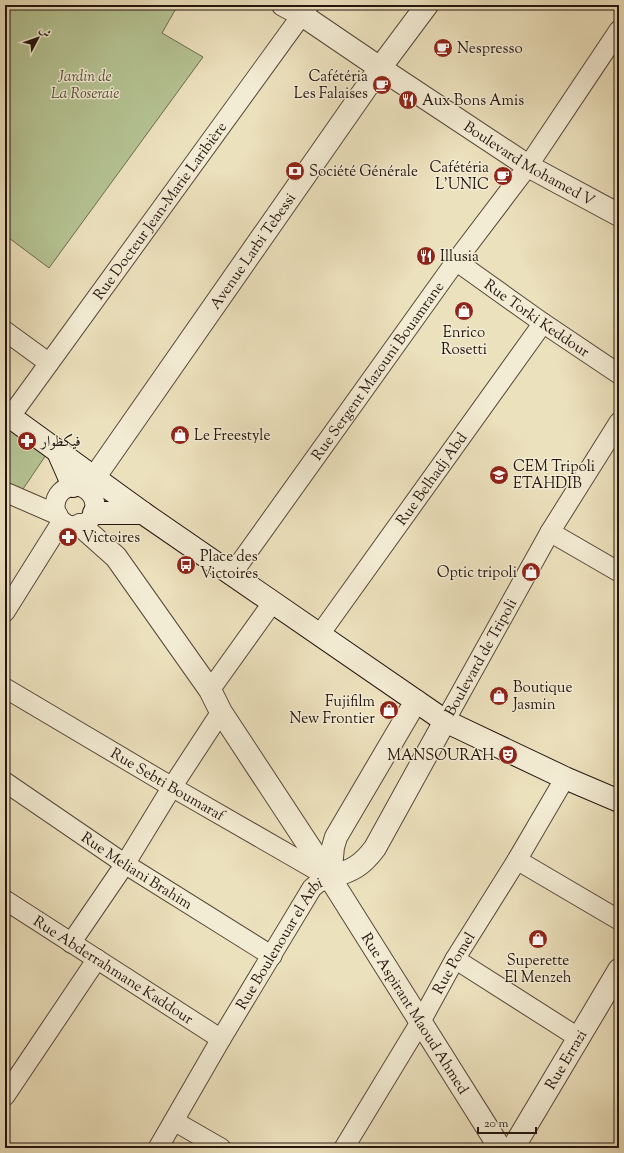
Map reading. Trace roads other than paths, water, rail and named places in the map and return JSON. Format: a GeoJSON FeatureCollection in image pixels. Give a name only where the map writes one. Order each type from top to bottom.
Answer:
{"type":"FeatureCollection","features":[{"type":"Feature","properties":{"kind":"street","name":"Boulevard Mohamed V"},"geometry":{"type":"LineString","coordinates":[[283,5],[302,8],[380,68],[528,166],[619,215]]}},
{"type":"Feature","properties":{"kind":"street","name":"Avenue Larbi Tebessi"},"geometry":{"type":"LineString","coordinates":[[94,478],[380,68],[427,5]]}},
{"type":"Feature","properties":{"kind":"street","name":"Rue Docteur Jean-Marie Laribière"},"geometry":{"type":"LineString","coordinates":[[7,415],[49,363],[302,8]]}},
{"type":"Feature","properties":{"kind":"street","name":"Rue Sergent Mazouni Bouamrane"},"geometry":{"type":"LineString","coordinates":[[232,574],[456,261],[528,166],[619,30]]}},
{"type":"Feature","properties":{"kind":"street","name":"Rue Torki Keddour"},"geometry":{"type":"LineString","coordinates":[[456,261],[543,323],[619,374]]}},
{"type":"Feature","properties":{"kind":"street","name":"Rue Belhadj Abd"},"geometry":{"type":"LineString","coordinates":[[320,634],[543,323]]}},
{"type":"Feature","properties":{"kind":"street"},"geometry":{"type":"LineString","coordinates":[[5,331],[49,363]]}},
{"type":"Feature","properties":{"kind":"street"},"geometry":{"type":"LineString","coordinates":[[7,415],[143,513],[445,721],[565,778],[619,801]]}},
{"type":"Feature","properties":{"kind":"street","name":"Boulevard de Tripoli"},"geometry":{"type":"LineString","coordinates":[[330,878],[352,870],[369,857],[375,848],[550,532],[614,441],[619,422]]}},
{"type":"Feature","properties":{"kind":"street"},"geometry":{"type":"LineString","coordinates":[[59,453],[74,486]]}},
{"type":"Feature","properties":{"kind":"street"},"geometry":{"type":"LineString","coordinates":[[5,612],[74,518],[95,506],[91,494],[80,487],[74,486],[67,488],[58,497],[56,509],[74,518]]}},
{"type":"Feature","properties":{"kind":"street"},"geometry":{"type":"LineString","coordinates":[[5,492],[74,518],[143,513]]}},
{"type":"Feature","properties":{"kind":"street","name":"Rue Aspirant Maoud Ahmed"},"geometry":{"type":"LineString","coordinates":[[74,518],[116,557],[210,690],[222,712],[330,878],[500,1148]]}},
{"type":"Feature","properties":{"kind":"street"},"geometry":{"type":"LineString","coordinates":[[550,532],[619,572]]}},
{"type":"Feature","properties":{"kind":"street"},"geometry":{"type":"LineString","coordinates":[[210,690],[273,602]]}},
{"type":"Feature","properties":{"kind":"street","name":"Rue Sebti Boumaraf"},"geometry":{"type":"LineString","coordinates":[[5,688],[330,878]]}},
{"type":"Feature","properties":{"kind":"street","name":"Rue Boulenouar el Arbi"},"geometry":{"type":"LineString","coordinates":[[158,1148],[221,1039],[312,888],[318,883],[330,878],[333,847],[336,837],[416,701]]}},
{"type":"Feature","properties":{"kind":"street"},"geometry":{"type":"LineString","coordinates":[[70,942],[125,864],[172,787],[222,712]]}},
{"type":"Feature","properties":{"kind":"street","name":"Rue Pomel"},"geometry":{"type":"LineString","coordinates":[[344,1148],[421,1021],[455,959],[517,860],[565,778]]}},
{"type":"Feature","properties":{"kind":"street","name":"Rue Meliani Brahim"},"geometry":{"type":"LineString","coordinates":[[5,782],[125,864],[272,956]]}},
{"type":"Feature","properties":{"kind":"street"},"geometry":{"type":"LineString","coordinates":[[517,860],[619,920]]}},
{"type":"Feature","properties":{"kind":"street","name":"Rue Abderrahmane Kaddour"},"geometry":{"type":"LineString","coordinates":[[5,900],[221,1039]]}},
{"type":"Feature","properties":{"kind":"street"},"geometry":{"type":"LineString","coordinates":[[455,959],[579,1038]]}},
{"type":"Feature","properties":{"kind":"street"},"geometry":{"type":"LineString","coordinates":[[5,1096],[97,960]]}},
{"type":"Feature","properties":{"kind":"street","name":"Rue Errazi"},"geometry":{"type":"LineString","coordinates":[[513,1148],[619,970]]}},
{"type":"Feature","properties":{"kind":"street"},"geometry":{"type":"LineString","coordinates":[[174,1121],[221,1148]]}},
{"type":"Feature","properties":{"kind":"place","name":"Nespresso"},"geometry":{"type":"Point","coordinates":[443,48]}},
{"type":"Feature","properties":{"kind":"place","name":"Cafétéria Les Falaises"},"geometry":{"type":"Point","coordinates":[382,85]}},
{"type":"Feature","properties":{"kind":"place","name":"Aux Bons Amis"},"geometry":{"type":"Point","coordinates":[408,100]}},
{"type":"Feature","properties":{"kind":"place","name":"Société Générale"},"geometry":{"type":"Point","coordinates":[295,171]}},
{"type":"Feature","properties":{"kind":"place","name":"Cafétéria L'UNIC"},"geometry":{"type":"Point","coordinates":[503,176]}},
{"type":"Feature","properties":{"kind":"place","name":"Illusia"},"geometry":{"type":"Point","coordinates":[426,256]}},
{"type":"Feature","properties":{"kind":"place","name":"Enrico Rosetti"},"geometry":{"type":"Point","coordinates":[464,311]}},
{"type":"Feature","properties":{"kind":"place","name":"Le Freestyle"},"geometry":{"type":"Point","coordinates":[180,435]}},
{"type":"Feature","properties":{"kind":"place","name":"فيكطوار"},"geometry":{"type":"Point","coordinates":[27,441]}},
{"type":"Feature","properties":{"kind":"place","name":"CEM Tripoli ETAHDIB"},"geometry":{"type":"Point","coordinates":[499,475]}},
{"type":"Feature","properties":{"kind":"place","name":"Victoires"},"geometry":{"type":"Point","coordinates":[68,537]}},
{"type":"Feature","properties":{"kind":"place","name":"Place des Victoires"},"geometry":{"type":"Point","coordinates":[186,565]}},
{"type":"Feature","properties":{"kind":"place","name":"Optic tripoli"},"geometry":{"type":"Point","coordinates":[531,572]}},
{"type":"Feature","properties":{"kind":"place","name":"Boutique Jasmin"},"geometry":{"type":"Point","coordinates":[499,696]}},
{"type":"Feature","properties":{"kind":"place","name":"Fujifilm New Frontier"},"geometry":{"type":"Point","coordinates":[389,710]}},
{"type":"Feature","properties":{"kind":"place","name":"MANSOURAH"},"geometry":{"type":"Point","coordinates":[508,755]}},
{"type":"Feature","properties":{"kind":"place","name":"Superette El Menzeh"},"geometry":{"type":"Point","coordinates":[538,939]}},
{"type":"Feature","properties":{"kind":"park label","name":"Jardin de La Roseraie"},"geometry":{"type":"Point","coordinates":[85,84]}}]}
